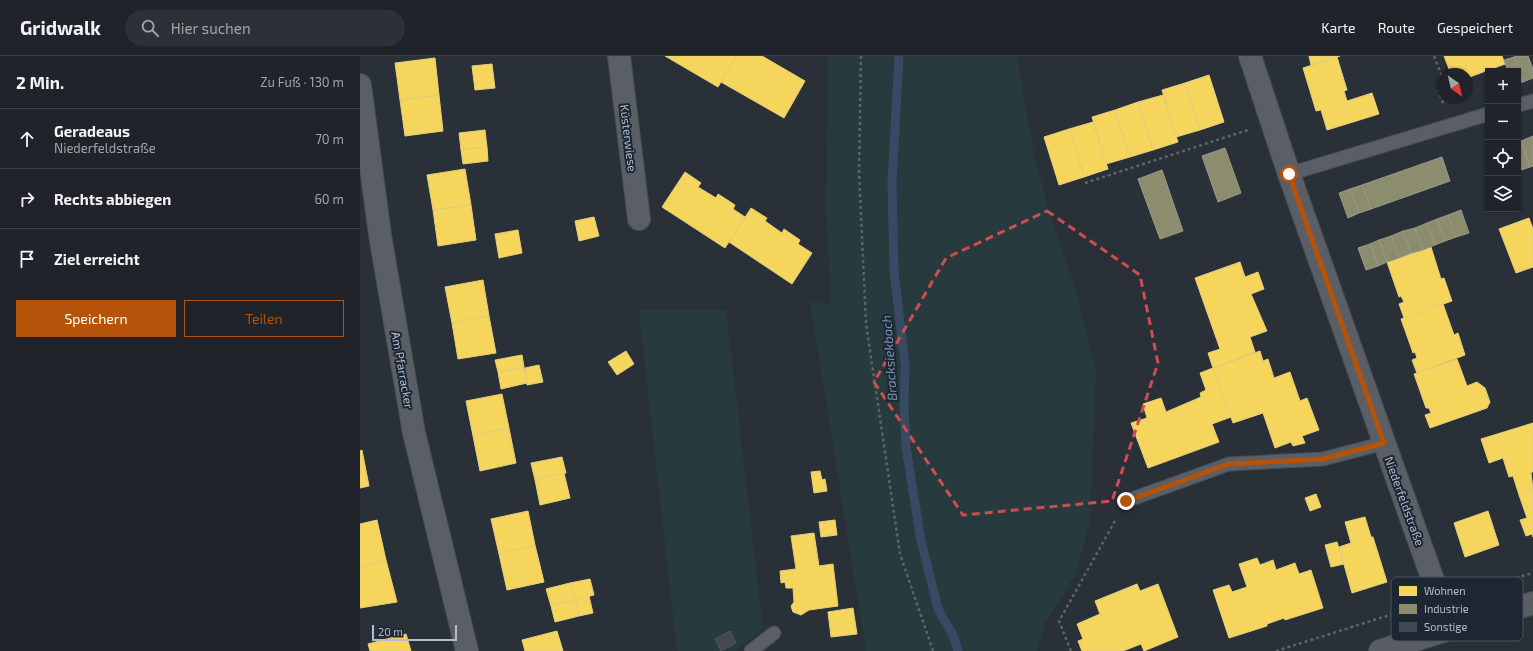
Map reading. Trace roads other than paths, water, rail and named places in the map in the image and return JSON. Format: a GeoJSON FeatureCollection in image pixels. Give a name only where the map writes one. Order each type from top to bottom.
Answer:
{"type":"FeatureCollection","features":[{"type":"Feature","properties":{"kind":"main road"},"geometry":{"type":"LineString","coordinates":[[1523,606],[1533,603]]}},
{"type":"Feature","properties":{"kind":"main road"},"geometry":{"type":"LineString","coordinates":[[1380,651],[1410,641]]}},
{"type":"Feature","properties":{"kind":"street","name":"Küsterwiese"},"geometry":{"type":"LineString","coordinates":[[619,56],[639,219]]}},
{"type":"Feature","properties":{"kind":"street","name":"Niederfeldstraße"},"geometry":{"type":"LineString","coordinates":[[1250,56],[1289,174],[1432,577]]}},
{"type":"Feature","properties":{"kind":"street","name":"Am Pfarracker"},"geometry":{"type":"LineString","coordinates":[[360,84],[380,235],[414,433],[467,651]]}},
{"type":"Feature","properties":{"kind":"lane"},"geometry":{"type":"LineString","coordinates":[[1521,104],[1533,101]]}},
{"type":"Feature","properties":{"kind":"lane"},"geometry":{"type":"LineString","coordinates":[[1289,174],[1485,115]]}},
{"type":"Feature","properties":{"kind":"lane"},"geometry":{"type":"LineString","coordinates":[[1126,501],[1229,464],[1323,459],[1384,443]]}},
{"type":"Feature","properties":{"kind":"lane"},"geometry":{"type":"LineString","coordinates":[[751,651],[774,634]]}},
{"type":"Feature","properties":{"kind":"waterway","name":"Bracksiekbach"},"geometry":{"type":"LineString","coordinates":[[899,56],[892,183],[894,271],[905,365],[904,406],[906,447],[921,541],[938,609],[953,635],[958,651]]}}]}
